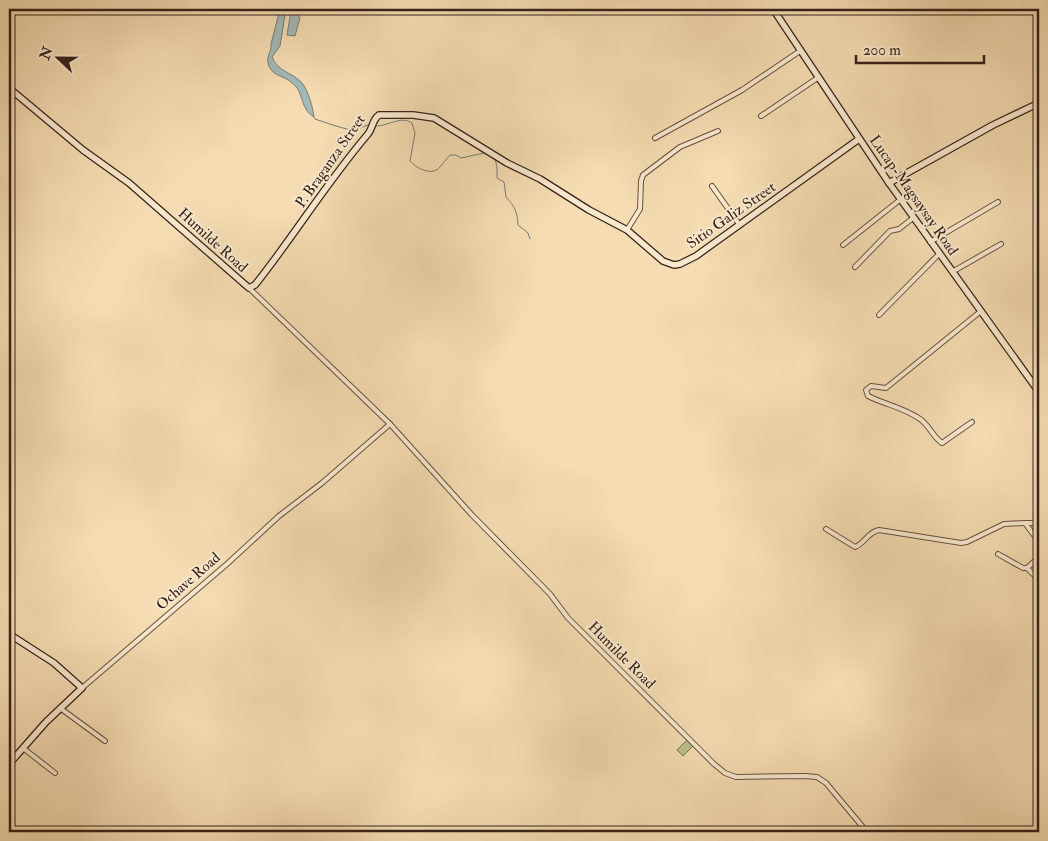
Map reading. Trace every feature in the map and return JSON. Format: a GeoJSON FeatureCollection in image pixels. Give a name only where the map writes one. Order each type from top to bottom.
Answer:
{"type":"FeatureCollection","features":[{"type":"Feature","properties":{"kind":"street","name":"Lucap-Magsaysay Road"},"geometry":{"type":"LineString","coordinates":[[773,9],[913,218],[1039,392]]}},
{"type":"Feature","properties":{"kind":"street"},"geometry":{"type":"LineString","coordinates":[[655,138],[742,90],[800,51]]}},
{"type":"Feature","properties":{"kind":"street"},"geometry":{"type":"LineString","coordinates":[[761,116],[819,77]]}},
{"type":"Feature","properties":{"kind":"street","name":"Humilde Road"},"geometry":{"type":"LineString","coordinates":[[9,88],[83,150],[130,182],[249,288],[390,424],[443,485],[550,594],[576,627],[714,764],[730,776],[741,778],[805,776],[820,779],[866,832]]}},
{"type":"Feature","properties":{"kind":"street"},"geometry":{"type":"LineString","coordinates":[[889,183],[987,128],[1039,103]]}},
{"type":"Feature","properties":{"kind":"street","name":"P. Braganza Street"},"geometry":{"type":"LineString","coordinates":[[249,288],[255,285],[270,267],[372,126],[377,116],[413,114],[434,118],[563,194]]}},
{"type":"Feature","properties":{"kind":"street"},"geometry":{"type":"LineString","coordinates":[[627,230],[640,208],[643,175],[680,148],[718,131]]}},
{"type":"Feature","properties":{"kind":"street","name":"Sitio Galiz Street"},"geometry":{"type":"LineString","coordinates":[[563,194],[627,230],[657,257],[674,265],[696,256],[860,139]]}},
{"type":"Feature","properties":{"kind":"street"},"geometry":{"type":"LineString","coordinates":[[712,186],[739,224]]}},
{"type":"Feature","properties":{"kind":"street"},"geometry":{"type":"LineString","coordinates":[[843,245],[901,199]]}},
{"type":"Feature","properties":{"kind":"street"},"geometry":{"type":"LineString","coordinates":[[930,242],[998,202]]}},
{"type":"Feature","properties":{"kind":"street"},"geometry":{"type":"LineString","coordinates":[[855,267],[890,231],[899,229],[913,218]]}},
{"type":"Feature","properties":{"kind":"street"},"geometry":{"type":"LineString","coordinates":[[952,272],[1001,244]]}},
{"type":"Feature","properties":{"kind":"street"},"geometry":{"type":"LineString","coordinates":[[879,315],[939,254]]}},
{"type":"Feature","properties":{"kind":"street"},"geometry":{"type":"LineString","coordinates":[[972,422],[942,443],[923,421],[905,409],[880,402],[868,396],[866,390],[871,386],[886,388],[981,311]]}},
{"type":"Feature","properties":{"kind":"street","name":"Ochave Road"},"geometry":{"type":"LineString","coordinates":[[9,764],[60,708],[82,688],[220,570],[272,521],[322,483],[390,424]]}},
{"type":"Feature","properties":{"kind":"street"},"geometry":{"type":"LineString","coordinates":[[1025,523],[1039,542]]}},
{"type":"Feature","properties":{"kind":"street"},"geometry":{"type":"LineString","coordinates":[[826,529],[856,547],[876,530],[962,543],[1004,524],[1039,523]]}},
{"type":"Feature","properties":{"kind":"street"},"geometry":{"type":"LineString","coordinates":[[998,554],[1023,568],[1027,568],[1039,580]]}},
{"type":"Feature","properties":{"kind":"street"},"geometry":{"type":"LineString","coordinates":[[1027,568],[1039,557]]}},
{"type":"Feature","properties":{"kind":"street"},"geometry":{"type":"LineString","coordinates":[[9,634],[54,663],[82,688]]}},
{"type":"Feature","properties":{"kind":"street"},"geometry":{"type":"LineString","coordinates":[[60,708],[105,741]]}},
{"type":"Feature","properties":{"kind":"street"},"geometry":{"type":"LineString","coordinates":[[23,748],[55,773]]}},
{"type":"Feature","properties":{"kind":"green space"},"geometry":{"type":"Polygon","coordinates":[[[687,740],[693,746],[683,756],[677,750],[687,740]]]}},
{"type":"Feature","properties":{"kind":"water"},"geometry":{"type":"Polygon","coordinates":[[[280,9],[286,9],[280,46],[272,57],[281,69],[302,83],[310,99],[314,117],[304,105],[295,85],[273,72],[268,63],[280,9]]]}},
{"type":"Feature","properties":{"kind":"water"},"geometry":{"type":"Polygon","coordinates":[[[291,11],[296,12],[300,18],[295,36],[287,35],[291,11]]]}},
{"type":"Feature","properties":{"kind":"waterway"},"geometry":{"type":"LineString","coordinates":[[313,116],[315,119],[351,130],[370,125]]}},
{"type":"Feature","properties":{"kind":"waterway"},"geometry":{"type":"LineString","coordinates":[[374,126],[403,120],[412,123],[415,133],[410,161],[428,171],[439,168],[450,155],[456,155],[461,158],[484,153]]}},
{"type":"Feature","properties":{"kind":"waterway"},"geometry":{"type":"LineString","coordinates":[[495,158],[497,178],[504,182],[506,197],[515,210],[518,225],[528,233],[530,239]]}}]}
